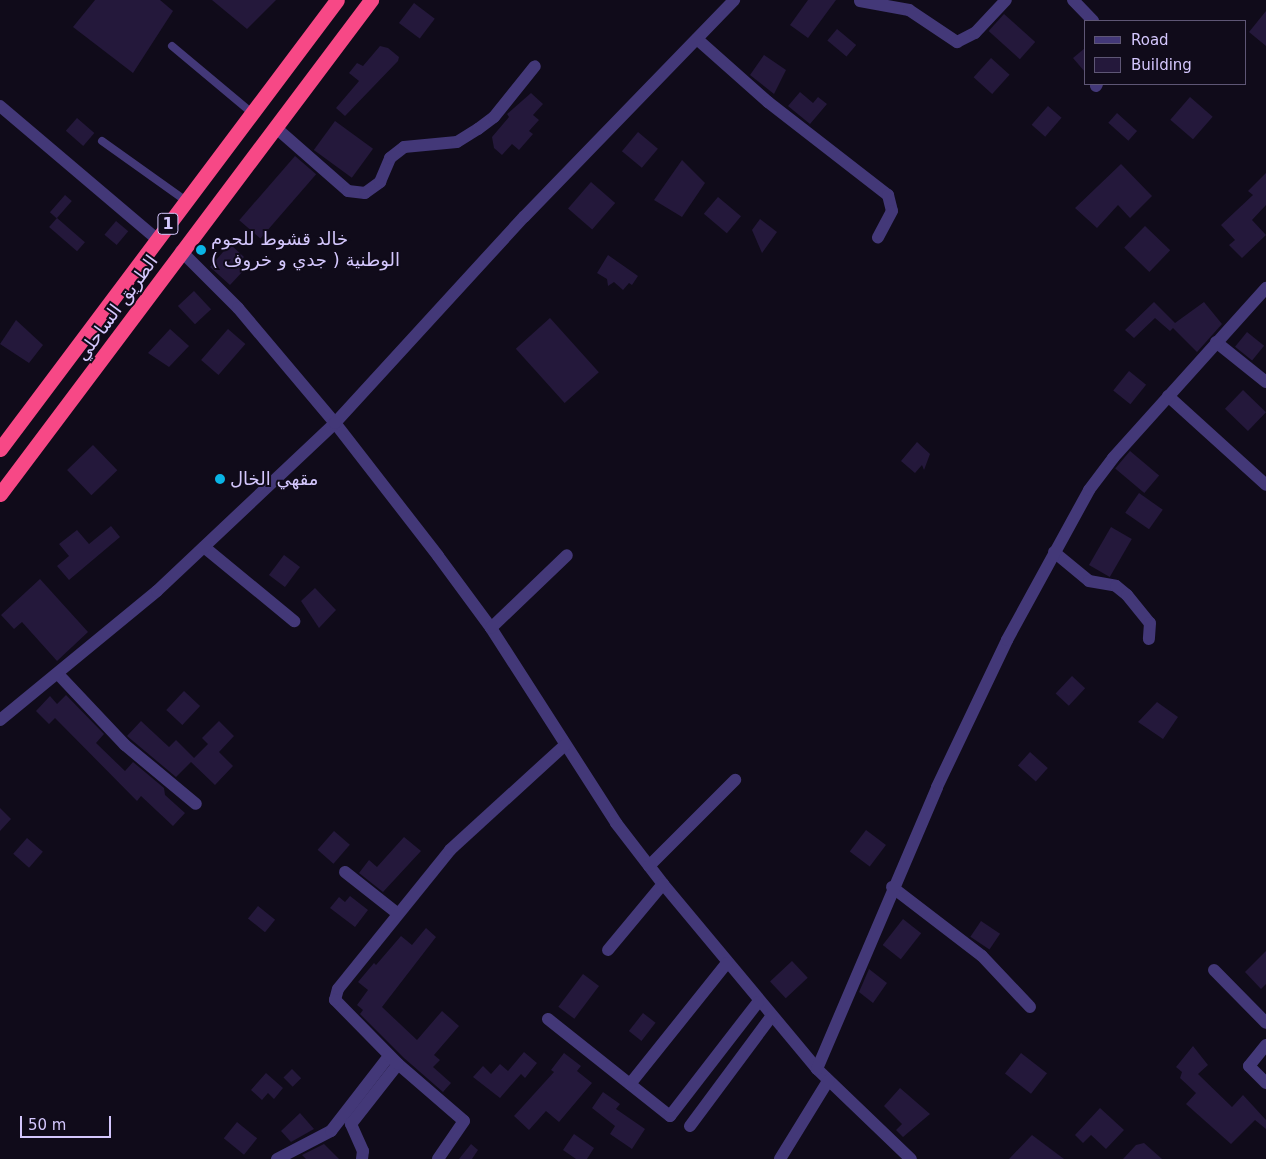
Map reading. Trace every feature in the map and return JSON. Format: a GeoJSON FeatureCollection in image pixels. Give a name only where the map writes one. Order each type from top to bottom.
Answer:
{"type":"FeatureCollection","features":[{"type":"Feature","properties":{"kind":"highway","name":"الطريق الساحلي"},"geometry":{"type":"LineString","coordinates":[[0,449],[337,0]]}},
{"type":"Feature","properties":{"kind":"highway","name":"الطريق الساحلي"},"geometry":{"type":"LineString","coordinates":[[0,494],[371,0]]}},
{"type":"Feature","properties":{"kind":"street"},"geometry":{"type":"LineString","coordinates":[[0,720],[59,675],[204,547],[335,423],[524,217],[734,0]]}},
{"type":"Feature","properties":{"kind":"street"},"geometry":{"type":"LineString","coordinates":[[860,1],[909,10],[957,42],[975,33],[1006,0]]}},
{"type":"Feature","properties":{"kind":"street"},"geometry":{"type":"LineString","coordinates":[[1073,0],[1092,20]]}},
{"type":"Feature","properties":{"kind":"street"},"geometry":{"type":"LineString","coordinates":[[697,39],[768,102],[888,195],[892,211],[878,237]]}},
{"type":"Feature","properties":{"kind":"street"},"geometry":{"type":"LineString","coordinates":[[275,127],[348,192],[365,194],[380,182],[390,158],[404,147],[457,142],[494,117],[535,66]]}},
{"type":"Feature","properties":{"kind":"street"},"geometry":{"type":"LineString","coordinates":[[0,106],[157,239]]}},
{"type":"Feature","properties":{"kind":"street"},"geometry":{"type":"LineString","coordinates":[[182,251],[238,308],[335,423],[491,628],[565,745],[663,884],[758,1002],[817,1069],[911,1159]]}},
{"type":"Feature","properties":{"kind":"street"},"geometry":{"type":"LineString","coordinates":[[817,1069],[892,887],[1007,640],[1089,490],[1168,396],[1266,288]]}},
{"type":"Feature","properties":{"kind":"street"},"geometry":{"type":"LineString","coordinates":[[1216,342],[1266,382]]}},
{"type":"Feature","properties":{"kind":"street"},"geometry":{"type":"LineString","coordinates":[[1168,396],[1266,486]]}},
{"type":"Feature","properties":{"kind":"street"},"geometry":{"type":"LineString","coordinates":[[204,547],[294,621]]}},
{"type":"Feature","properties":{"kind":"street"},"geometry":{"type":"LineString","coordinates":[[1054,552],[1089,581],[1116,586],[1127,596],[1150,623],[1149,639]]}},
{"type":"Feature","properties":{"kind":"street"},"geometry":{"type":"LineString","coordinates":[[491,628],[568,555]]}},
{"type":"Feature","properties":{"kind":"street"},"geometry":{"type":"LineString","coordinates":[[59,675],[125,745],[196,804]]}},
{"type":"Feature","properties":{"kind":"street"},"geometry":{"type":"LineString","coordinates":[[438,1159],[464,1121],[393,1060],[335,1000],[338,989],[397,913],[450,850],[565,745]]}},
{"type":"Feature","properties":{"kind":"street"},"geometry":{"type":"LineString","coordinates":[[649,866],[735,780]]}},
{"type":"Feature","properties":{"kind":"street"},"geometry":{"type":"LineString","coordinates":[[345,872],[397,913]]}},
{"type":"Feature","properties":{"kind":"street"},"geometry":{"type":"LineString","coordinates":[[608,950],[663,884]]}},
{"type":"Feature","properties":{"kind":"street"},"geometry":{"type":"LineString","coordinates":[[892,887],[982,956],[1030,1007]]}},
{"type":"Feature","properties":{"kind":"street"},"geometry":{"type":"LineString","coordinates":[[630,1084],[727,963]]}},
{"type":"Feature","properties":{"kind":"street"},"geometry":{"type":"LineString","coordinates":[[1214,970],[1266,1024]]}},
{"type":"Feature","properties":{"kind":"street"},"geometry":{"type":"LineString","coordinates":[[548,1019],[671,1116],[758,1002]]}},
{"type":"Feature","properties":{"kind":"street"},"geometry":{"type":"LineString","coordinates":[[690,1126],[771,1017]]}},
{"type":"Feature","properties":{"kind":"street"},"geometry":{"type":"LineString","coordinates":[[1266,1044],[1248,1066],[1266,1083]]}},
{"type":"Feature","properties":{"kind":"street"},"geometry":{"type":"LineString","coordinates":[[277,1159],[331,1131],[393,1060]]}},
{"type":"Feature","properties":{"kind":"street"},"geometry":{"type":"LineString","coordinates":[[362,1159],[364,1151],[351,1124],[393,1060]]}},
{"type":"Feature","properties":{"kind":"street"},"geometry":{"type":"LineString","coordinates":[[780,1159],[828,1081]]}},
{"type":"Feature","properties":{"kind":"lane"},"geometry":{"type":"LineString","coordinates":[[172,46],[252,113]]}},
{"type":"Feature","properties":{"kind":"lane"},"geometry":{"type":"LineString","coordinates":[[102,141],[186,201]]}},
{"type":"Feature","properties":{"kind":"building"},"geometry":{"type":"Polygon","coordinates":[[[95,0],[160,0],[173,11],[133,73],[73,27],[95,0]]]}},
{"type":"Feature","properties":{"kind":"building"},"geometry":{"type":"Polygon","coordinates":[[[212,0],[276,0],[247,29],[212,0]]]}},
{"type":"Feature","properties":{"kind":"building"},"geometry":{"type":"Polygon","coordinates":[[[808,0],[836,0],[808,38],[790,25],[808,0]]]}},
{"type":"Feature","properties":{"kind":"building"},"geometry":{"type":"Polygon","coordinates":[[[414,3],[435,19],[420,39],[399,23],[414,3]]]}},
{"type":"Feature","properties":{"kind":"building"},"geometry":{"type":"Polygon","coordinates":[[[1266,11],[1266,46],[1249,32],[1266,11]]]}},
{"type":"Feature","properties":{"kind":"building"},"geometry":{"type":"Polygon","coordinates":[[[1004,14],[1035,42],[1020,59],[989,31],[1004,14]]]}},
{"type":"Feature","properties":{"kind":"building"},"geometry":{"type":"Polygon","coordinates":[[[837,29],[856,45],[847,57],[827,40],[837,29]]]}},
{"type":"Feature","properties":{"kind":"building"},"geometry":{"type":"Polygon","coordinates":[[[380,46],[388,48],[399,57],[398,61],[345,116],[336,108],[359,81],[349,73],[357,63],[363,66],[380,46]]]}},
{"type":"Feature","properties":{"kind":"building"},"geometry":{"type":"Polygon","coordinates":[[[1084,49],[1084,71],[1073,58],[1084,49]]]}},
{"type":"Feature","properties":{"kind":"building"},"geometry":{"type":"Polygon","coordinates":[[[764,55],[786,70],[774,94],[750,75],[764,55]]]}},
{"type":"Feature","properties":{"kind":"building"},"geometry":{"type":"Polygon","coordinates":[[[991,58],[1010,75],[992,94],[974,77],[991,58]]]}},
{"type":"Feature","properties":{"kind":"building"},"geometry":{"type":"Polygon","coordinates":[[[800,92],[813,103],[818,97],[827,104],[810,124],[788,106],[800,92]]]}},
{"type":"Feature","properties":{"kind":"building"},"geometry":{"type":"Polygon","coordinates":[[[531,93],[543,104],[533,115],[539,120],[529,131],[533,134],[519,150],[512,144],[502,155],[494,148],[492,137],[509,117],[507,114],[531,93]]]}},
{"type":"Feature","properties":{"kind":"building"},"geometry":{"type":"Polygon","coordinates":[[[1190,97],[1213,117],[1193,139],[1170,120],[1190,97]]]}},
{"type":"Feature","properties":{"kind":"building"},"geometry":{"type":"Polygon","coordinates":[[[1048,106],[1062,118],[1045,137],[1032,125],[1048,106]]]}},
{"type":"Feature","properties":{"kind":"building"},"geometry":{"type":"Polygon","coordinates":[[[1117,113],[1137,131],[1128,141],[1108,123],[1117,113]]]}},
{"type":"Feature","properties":{"kind":"building"},"geometry":{"type":"Polygon","coordinates":[[[77,118],[94,133],[83,146],[66,131],[77,118]]]}},
{"type":"Feature","properties":{"kind":"building"},"geometry":{"type":"Polygon","coordinates":[[[335,121],[373,149],[352,178],[314,150],[335,121]]]}},
{"type":"Feature","properties":{"kind":"building"},"geometry":{"type":"Polygon","coordinates":[[[638,132],[658,149],[642,168],[622,151],[638,132]]]}},
{"type":"Feature","properties":{"kind":"building"},"geometry":{"type":"Polygon","coordinates":[[[295,156],[316,174],[260,239],[239,220],[295,156]]]}},
{"type":"Feature","properties":{"kind":"building"},"geometry":{"type":"Polygon","coordinates":[[[682,160],[705,183],[682,217],[654,200],[682,160]]]}},
{"type":"Feature","properties":{"kind":"building"},"geometry":{"type":"Polygon","coordinates":[[[1121,164],[1152,196],[1130,218],[1118,205],[1097,228],[1075,208],[1121,164]]]}},
{"type":"Feature","properties":{"kind":"building"},"geometry":{"type":"Polygon","coordinates":[[[1266,173],[1266,205],[1252,220],[1266,235],[1242,258],[1229,245],[1235,240],[1221,225],[1253,195],[1248,191],[1266,173]]]}},
{"type":"Feature","properties":{"kind":"building"},"geometry":{"type":"Polygon","coordinates":[[[591,182],[615,203],[592,229],[568,208],[591,182]]]}},
{"type":"Feature","properties":{"kind":"building"},"geometry":{"type":"Polygon","coordinates":[[[65,195],[72,201],[57,218],[50,212],[65,195]]]}},
{"type":"Feature","properties":{"kind":"building"},"geometry":{"type":"Polygon","coordinates":[[[718,197],[741,216],[727,233],[704,214],[718,197]]]}},
{"type":"Feature","properties":{"kind":"building"},"geometry":{"type":"Polygon","coordinates":[[[57,218],[85,242],[77,251],[49,227],[57,218]]]}},
{"type":"Feature","properties":{"kind":"building"},"geometry":{"type":"Polygon","coordinates":[[[760,219],[777,232],[762,253],[752,230],[760,219]]]}},
{"type":"Feature","properties":{"kind":"building"},"geometry":{"type":"Polygon","coordinates":[[[116,221],[128,231],[117,245],[104,235],[116,221]]]}},
{"type":"Feature","properties":{"kind":"building"},"geometry":{"type":"Polygon","coordinates":[[[1145,226],[1170,250],[1149,272],[1124,248],[1145,226]]]}},
{"type":"Feature","properties":{"kind":"building"},"geometry":{"type":"Polygon","coordinates":[[[230,244],[244,257],[238,263],[245,269],[230,285],[210,267],[230,244]]]}},
{"type":"Feature","properties":{"kind":"building"},"geometry":{"type":"Polygon","coordinates":[[[608,255],[638,276],[632,285],[629,283],[623,290],[614,282],[608,286],[607,279],[597,273],[608,255]]]}},
{"type":"Feature","properties":{"kind":"building"},"geometry":{"type":"Polygon","coordinates":[[[194,291],[211,309],[195,324],[178,306],[194,291]]]}},
{"type":"Feature","properties":{"kind":"building"},"geometry":{"type":"Polygon","coordinates":[[[1154,302],[1175,323],[1204,302],[1222,324],[1197,352],[1173,328],[1170,331],[1155,318],[1134,338],[1125,330],[1154,302]]]}},
{"type":"Feature","properties":{"kind":"building"},"geometry":{"type":"Polygon","coordinates":[[[550,318],[599,372],[565,403],[516,349],[550,318]]]}},
{"type":"Feature","properties":{"kind":"building"},"geometry":{"type":"Polygon","coordinates":[[[16,320],[43,345],[29,363],[0,344],[16,320]]]}},
{"type":"Feature","properties":{"kind":"building"},"geometry":{"type":"Polygon","coordinates":[[[170,329],[189,346],[169,367],[148,353],[170,329]]]}},
{"type":"Feature","properties":{"kind":"building"},"geometry":{"type":"Polygon","coordinates":[[[228,329],[245,344],[218,375],[201,360],[228,329]]]}},
{"type":"Feature","properties":{"kind":"building"},"geometry":{"type":"Polygon","coordinates":[[[1247,332],[1264,346],[1252,361],[1235,347],[1247,332]]]}},
{"type":"Feature","properties":{"kind":"building"},"geometry":{"type":"Polygon","coordinates":[[[1129,371],[1146,385],[1130,404],[1113,390],[1129,371]]]}},
{"type":"Feature","properties":{"kind":"building"},"geometry":{"type":"Polygon","coordinates":[[[1243,390],[1266,412],[1248,431],[1225,409],[1243,390]]]}},
{"type":"Feature","properties":{"kind":"building"},"geometry":{"type":"Polygon","coordinates":[[[917,442],[930,454],[924,470],[922,465],[915,473],[901,461],[917,442]]]}},
{"type":"Feature","properties":{"kind":"building"},"geometry":{"type":"Polygon","coordinates":[[[93,445],[117,470],[91,495],[67,470],[93,445]]]}},
{"type":"Feature","properties":{"kind":"building"},"geometry":{"type":"Polygon","coordinates":[[[1130,451],[1159,475],[1144,493],[1115,469],[1130,451]]]}},
{"type":"Feature","properties":{"kind":"building"},"geometry":{"type":"Polygon","coordinates":[[[1139,493],[1163,510],[1149,529],[1125,513],[1139,493]]]}},
{"type":"Feature","properties":{"kind":"building"},"geometry":{"type":"Polygon","coordinates":[[[111,526],[120,537],[69,580],[57,566],[69,556],[59,544],[77,530],[89,544],[111,526]]]}},
{"type":"Feature","properties":{"kind":"building"},"geometry":{"type":"Polygon","coordinates":[[[1111,527],[1132,539],[1110,577],[1089,565],[1111,527]]]}},
{"type":"Feature","properties":{"kind":"building"},"geometry":{"type":"Polygon","coordinates":[[[284,555],[300,567],[285,587],[269,575],[284,555]]]}},
{"type":"Feature","properties":{"kind":"building"},"geometry":{"type":"Polygon","coordinates":[[[40,579],[88,632],[57,661],[22,622],[14,629],[1,615],[40,579]]]}},
{"type":"Feature","properties":{"kind":"building"},"geometry":{"type":"Polygon","coordinates":[[[315,588],[336,610],[319,628],[301,601],[315,588]]]}},
{"type":"Feature","properties":{"kind":"building"},"geometry":{"type":"Polygon","coordinates":[[[1072,676],[1085,688],[1069,706],[1056,694],[1072,676]]]}},
{"type":"Feature","properties":{"kind":"building"},"geometry":{"type":"Polygon","coordinates":[[[184,691],[200,706],[182,725],[166,710],[184,691]]]}},
{"type":"Feature","properties":{"kind":"building"},"geometry":{"type":"Polygon","coordinates":[[[66,695],[104,734],[96,743],[125,771],[133,762],[164,788],[165,795],[185,813],[173,826],[141,796],[137,801],[55,718],[49,724],[36,711],[50,696],[57,704],[66,695]]]}},
{"type":"Feature","properties":{"kind":"building"},"geometry":{"type":"Polygon","coordinates":[[[1157,702],[1178,717],[1163,739],[1138,722],[1157,702]]]}},
{"type":"Feature","properties":{"kind":"building"},"geometry":{"type":"Polygon","coordinates":[[[141,721],[169,747],[176,740],[194,758],[208,744],[202,738],[219,721],[234,736],[219,752],[233,766],[215,785],[191,762],[176,777],[127,736],[141,721]]]}},
{"type":"Feature","properties":{"kind":"building"},"geometry":{"type":"Polygon","coordinates":[[[1030,752],[1048,768],[1036,781],[1018,765],[1030,752]]]}},
{"type":"Feature","properties":{"kind":"building"},"geometry":{"type":"Polygon","coordinates":[[[0,808],[11,819],[0,831],[0,808]]]}},
{"type":"Feature","properties":{"kind":"building"},"geometry":{"type":"Polygon","coordinates":[[[866,830],[886,845],[870,867],[850,852],[866,830]]]}},
{"type":"Feature","properties":{"kind":"building"},"geometry":{"type":"Polygon","coordinates":[[[334,831],[350,845],[333,864],[318,850],[334,831]]]}},
{"type":"Feature","properties":{"kind":"building"},"geometry":{"type":"Polygon","coordinates":[[[404,837],[421,851],[383,892],[359,873],[369,860],[377,867],[404,837]]]}},
{"type":"Feature","properties":{"kind":"building"},"geometry":{"type":"Polygon","coordinates":[[[27,838],[43,852],[29,868],[13,854],[27,838]]]}},
{"type":"Feature","properties":{"kind":"building"},"geometry":{"type":"Polygon","coordinates":[[[350,896],[368,910],[355,927],[330,908],[339,897],[345,902],[350,896]]]}},
{"type":"Feature","properties":{"kind":"building"},"geometry":{"type":"Polygon","coordinates":[[[258,906],[275,920],[265,932],[248,918],[258,906]]]}},
{"type":"Feature","properties":{"kind":"building"},"geometry":{"type":"Polygon","coordinates":[[[903,919],[921,933],[901,959],[883,945],[903,919]]]}},
{"type":"Feature","properties":{"kind":"building"},"geometry":{"type":"Polygon","coordinates":[[[981,921],[1000,934],[989,950],[970,937],[981,921]]]}},
{"type":"Feature","properties":{"kind":"building"},"geometry":{"type":"Polygon","coordinates":[[[426,928],[436,937],[382,1007],[417,1040],[442,1011],[459,1026],[434,1055],[440,1060],[433,1067],[451,1083],[443,1092],[404,1058],[360,1014],[363,1010],[357,1005],[368,990],[358,982],[374,963],[376,965],[401,936],[412,945],[426,928]]]}},
{"type":"Feature","properties":{"kind":"building"},"geometry":{"type":"Polygon","coordinates":[[[1266,951],[1266,984],[1261,989],[1245,972],[1266,951]]]}},
{"type":"Feature","properties":{"kind":"building"},"geometry":{"type":"Polygon","coordinates":[[[792,961],[808,978],[786,998],[770,981],[792,961]]]}},
{"type":"Feature","properties":{"kind":"building"},"geometry":{"type":"Polygon","coordinates":[[[869,969],[887,983],[873,1003],[859,992],[869,969]]]}},
{"type":"Feature","properties":{"kind":"building"},"geometry":{"type":"Polygon","coordinates":[[[583,974],[599,986],[574,1019],[558,1007],[583,974]]]}},
{"type":"Feature","properties":{"kind":"building"},"geometry":{"type":"Polygon","coordinates":[[[643,1013],[656,1023],[641,1041],[629,1031],[643,1013]]]}},
{"type":"Feature","properties":{"kind":"building"},"geometry":{"type":"Polygon","coordinates":[[[1193,1046],[1208,1065],[1198,1074],[1232,1107],[1243,1095],[1266,1120],[1266,1129],[1255,1120],[1231,1144],[1186,1104],[1196,1093],[1180,1078],[1182,1072],[1176,1067],[1193,1046]]]}},
{"type":"Feature","properties":{"kind":"building"},"geometry":{"type":"Polygon","coordinates":[[[524,1052],[537,1063],[525,1078],[521,1074],[500,1098],[473,1077],[483,1066],[491,1074],[500,1064],[508,1071],[524,1052]]]}},
{"type":"Feature","properties":{"kind":"building"},"geometry":{"type":"Polygon","coordinates":[[[564,1053],[581,1066],[577,1071],[592,1083],[559,1122],[546,1111],[529,1130],[514,1116],[554,1072],[551,1070],[564,1053]]]}},
{"type":"Feature","properties":{"kind":"building"},"geometry":{"type":"Polygon","coordinates":[[[1021,1053],[1047,1073],[1031,1094],[1005,1073],[1021,1053]]]}},
{"type":"Feature","properties":{"kind":"building"},"geometry":{"type":"Polygon","coordinates":[[[292,1069],[301,1078],[293,1087],[284,1077],[292,1069]]]}},
{"type":"Feature","properties":{"kind":"building"},"geometry":{"type":"Polygon","coordinates":[[[266,1073],[283,1088],[274,1099],[268,1093],[262,1100],[251,1090],[266,1073]]]}},
{"type":"Feature","properties":{"kind":"building"},"geometry":{"type":"Polygon","coordinates":[[[900,1088],[930,1114],[903,1137],[896,1130],[902,1124],[884,1106],[900,1088]]]}},
{"type":"Feature","properties":{"kind":"building"},"geometry":{"type":"Polygon","coordinates":[[[603,1092],[620,1104],[616,1109],[645,1129],[632,1149],[610,1134],[615,1126],[592,1108],[603,1092]]]}},
{"type":"Feature","properties":{"kind":"building"},"geometry":{"type":"Polygon","coordinates":[[[1100,1108],[1124,1130],[1106,1149],[1091,1135],[1083,1143],[1075,1135],[1100,1108]]]}},
{"type":"Feature","properties":{"kind":"building"},"geometry":{"type":"Polygon","coordinates":[[[300,1113],[314,1129],[291,1142],[281,1131],[300,1113]]]}},
{"type":"Feature","properties":{"kind":"building"},"geometry":{"type":"Polygon","coordinates":[[[237,1122],[257,1138],[244,1155],[224,1138],[237,1122]]]}},
{"type":"Feature","properties":{"kind":"building"},"geometry":{"type":"Polygon","coordinates":[[[574,1134],[594,1148],[587,1159],[576,1159],[563,1150],[574,1134]]]}},
{"type":"Feature","properties":{"kind":"building"},"geometry":{"type":"Polygon","coordinates":[[[1032,1135],[1064,1159],[1009,1159],[1032,1135]]]}},
{"type":"Feature","properties":{"kind":"building"},"geometry":{"type":"Polygon","coordinates":[[[1144,1143],[1162,1159],[1123,1159],[1136,1145],[1144,1143]]]}},
{"type":"Feature","properties":{"kind":"building"},"geometry":{"type":"Polygon","coordinates":[[[324,1144],[339,1159],[306,1159],[302,1155],[324,1144]]]}},
{"type":"Feature","properties":{"kind":"building"},"geometry":{"type":"Polygon","coordinates":[[[471,1144],[478,1150],[472,1159],[459,1159],[471,1144]]]}},
{"type":"Feature","properties":{"kind":"place","name":"خالد قشوط للحوم الوطنية ( جدي و خروف )"},"geometry":{"type":"Point","coordinates":[201,250]}},
{"type":"Feature","properties":{"kind":"place","name":"مقهي الخال"},"geometry":{"type":"Point","coordinates":[220,479]}}]}
